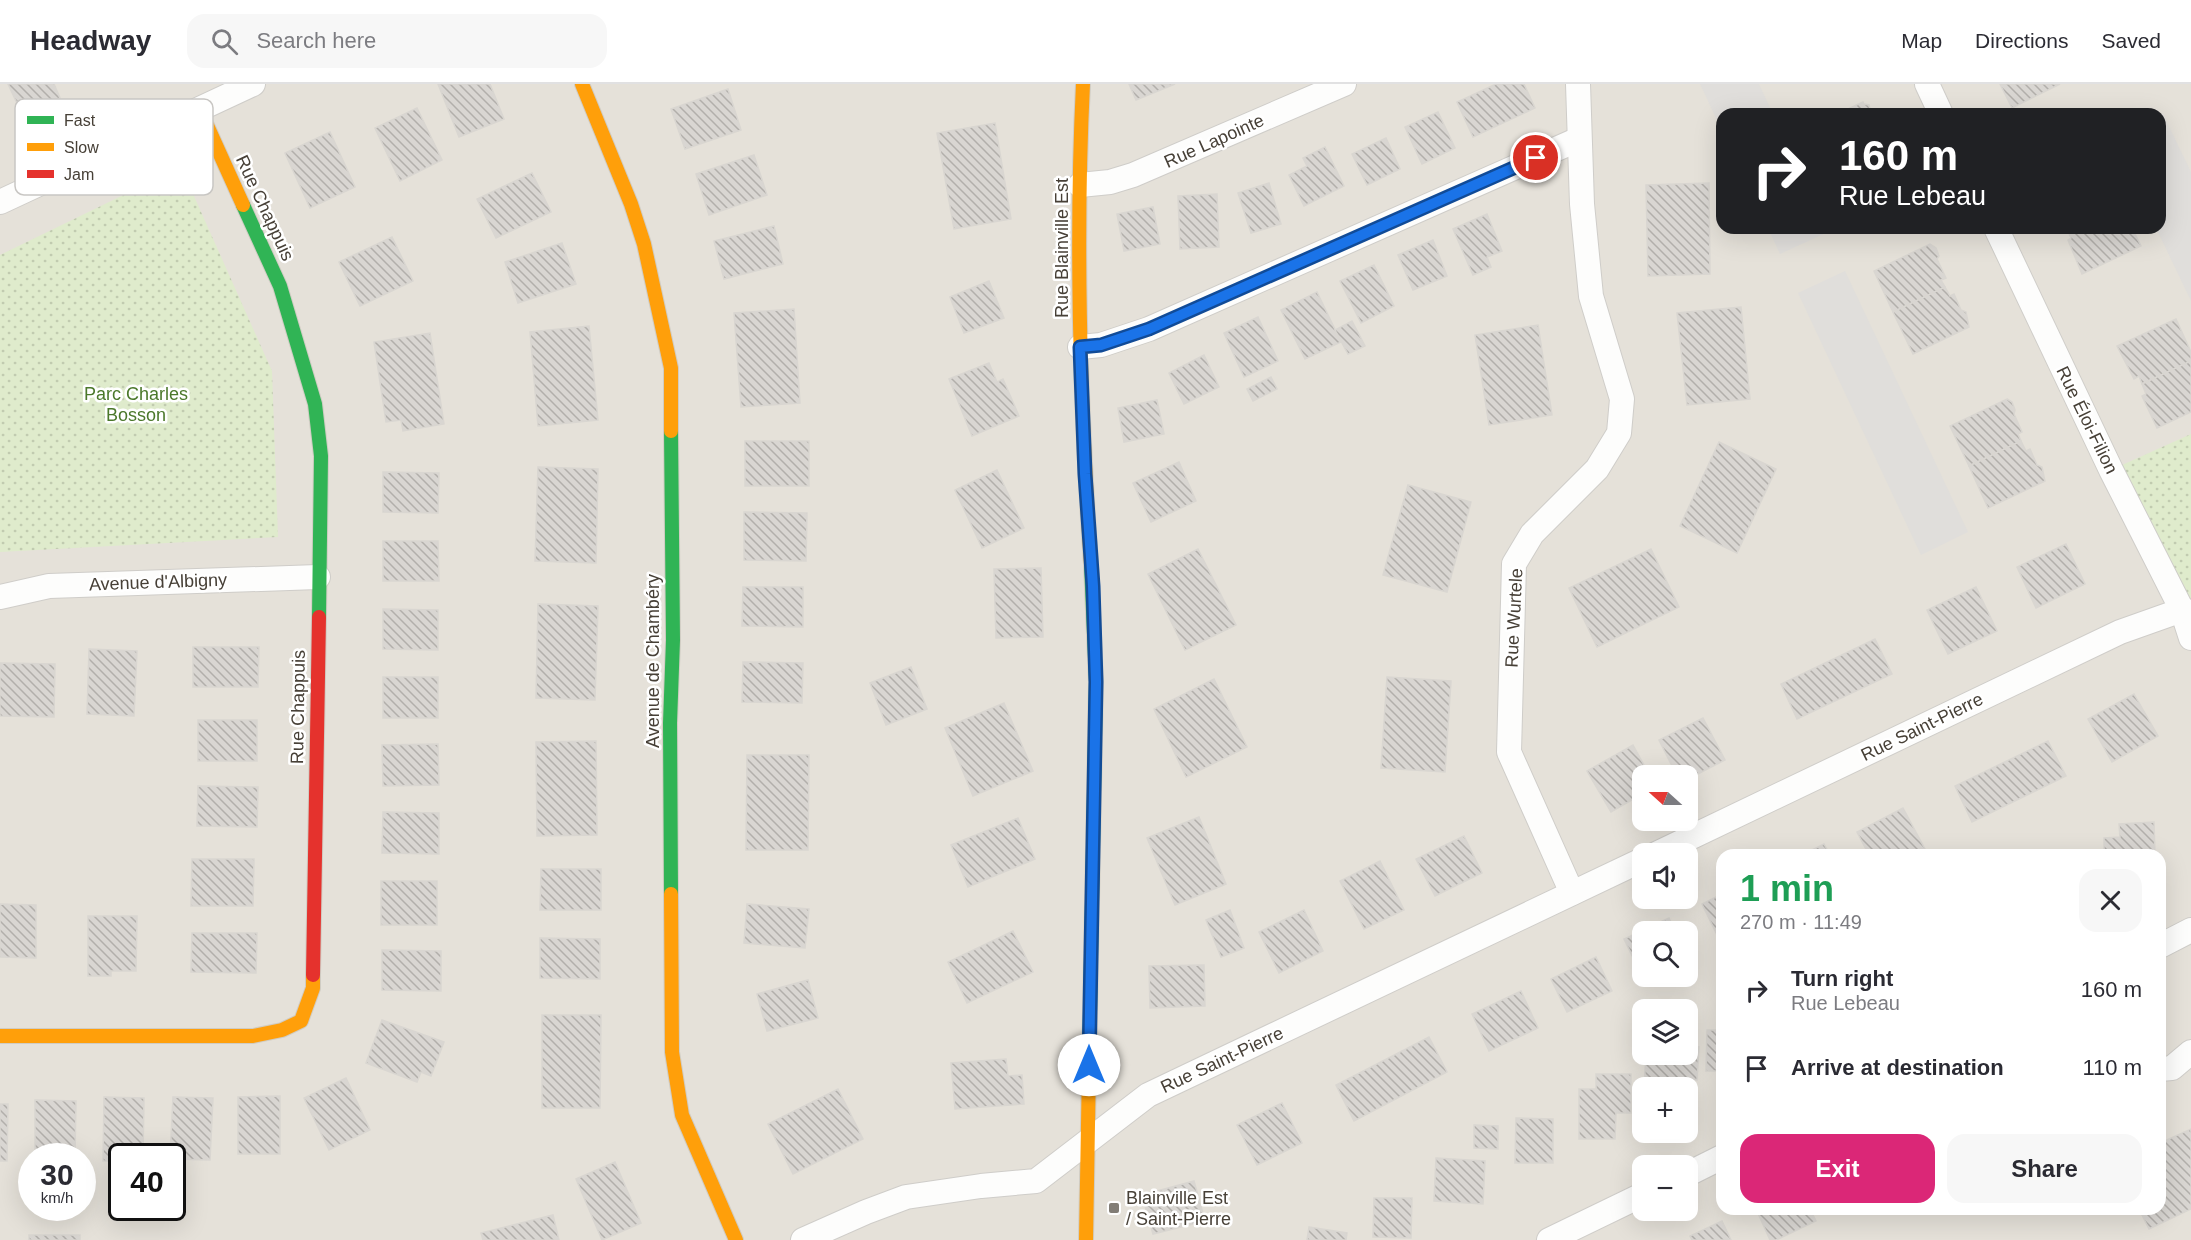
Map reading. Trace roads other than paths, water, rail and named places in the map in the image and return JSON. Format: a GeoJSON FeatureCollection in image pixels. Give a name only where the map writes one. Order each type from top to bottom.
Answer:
{"type":"FeatureCollection","features":[{"type":"Feature","properties":{"kind":"street"},"geometry":{"type":"LineString","coordinates":[[213,104],[253,84]]}},
{"type":"Feature","properties":{"kind":"street","name":"Avenue de Chambéry"},"geometry":{"type":"LineString","coordinates":[[582,84],[626,191],[644,244],[671,368],[672,1052],[682,1115],[736,1240]]}},
{"type":"Feature","properties":{"kind":"street","name":"Rue Blainville Est"},"geometry":{"type":"LineString","coordinates":[[1083,84],[1080,185],[1080,347],[1096,682],[1086,1240]]}},
{"type":"Feature","properties":{"kind":"street","name":"Rue Lapointe"},"geometry":{"type":"LineString","coordinates":[[1080,185],[1110,182],[1133,176],[1344,84]]}},
{"type":"Feature","properties":{"kind":"street","name":"Rue Wurtele"},"geometry":{"type":"LineString","coordinates":[[1572,894],[1509,752],[1514,564],[1532,534],[1597,469],[1619,433],[1622,399],[1591,296],[1581,204],[1578,84]]}},
{"type":"Feature","properties":{"kind":"street"},"geometry":{"type":"LineString","coordinates":[[1927,84],[1938,108]]}},
{"type":"Feature","properties":{"kind":"street","name":"Rue Chappuis"},"geometry":{"type":"LineString","coordinates":[[0,1036],[253,1036],[282,1030],[301,1022],[313,988],[321,456],[315,404],[280,286],[213,139]]}},
{"type":"Feature","properties":{"kind":"street"},"geometry":{"type":"LineString","coordinates":[[1080,347],[1101,345],[1149,329],[1579,139]]}},
{"type":"Feature","properties":{"kind":"street"},"geometry":{"type":"LineString","coordinates":[[0,202],[15,195]]}},
{"type":"Feature","properties":{"kind":"street","name":"Rue Éloi-Filion"},"geometry":{"type":"LineString","coordinates":[[1998,234],[2110,470],[2186,611],[2191,638]]}},
{"type":"Feature","properties":{"kind":"street","name":"Avenue d'Albigny"},"geometry":{"type":"LineString","coordinates":[[0,597],[49,586],[318,577]]}},
{"type":"Feature","properties":{"kind":"street","name":"Rue Saint-Pierre"},"geometry":{"type":"LineString","coordinates":[[1679,843],[2120,632],[2186,611]]}},
{"type":"Feature","properties":{"kind":"street","name":"Rue Saint-Pierre"},"geometry":{"type":"LineString","coordinates":[[803,1240],[906,1197],[1036,1181],[1148,1095],[1632,865]]}},
{"type":"Feature","properties":{"kind":"street"},"geometry":{"type":"LineString","coordinates":[[2166,943],[2191,930]]}},
{"type":"Feature","properties":{"kind":"street"},"geometry":{"type":"LineString","coordinates":[[2166,1068],[2172,1068],[2191,1052]]}},
{"type":"Feature","properties":{"kind":"street"},"geometry":{"type":"LineString","coordinates":[[1698,1169],[1716,1161]]}},
{"type":"Feature","properties":{"kind":"street"},"geometry":{"type":"LineString","coordinates":[[1549,1240],[1632,1201]]}},
{"type":"Feature","properties":{"kind":"place","name":"Blainville Est / Saint-Pierre"},"geometry":{"type":"Point","coordinates":[1114,1208]}},
{"type":"Feature","properties":{"kind":"park label","name":"Parc Charles Bosson"},"geometry":{"type":"Point","coordinates":[136,404]}}]}
